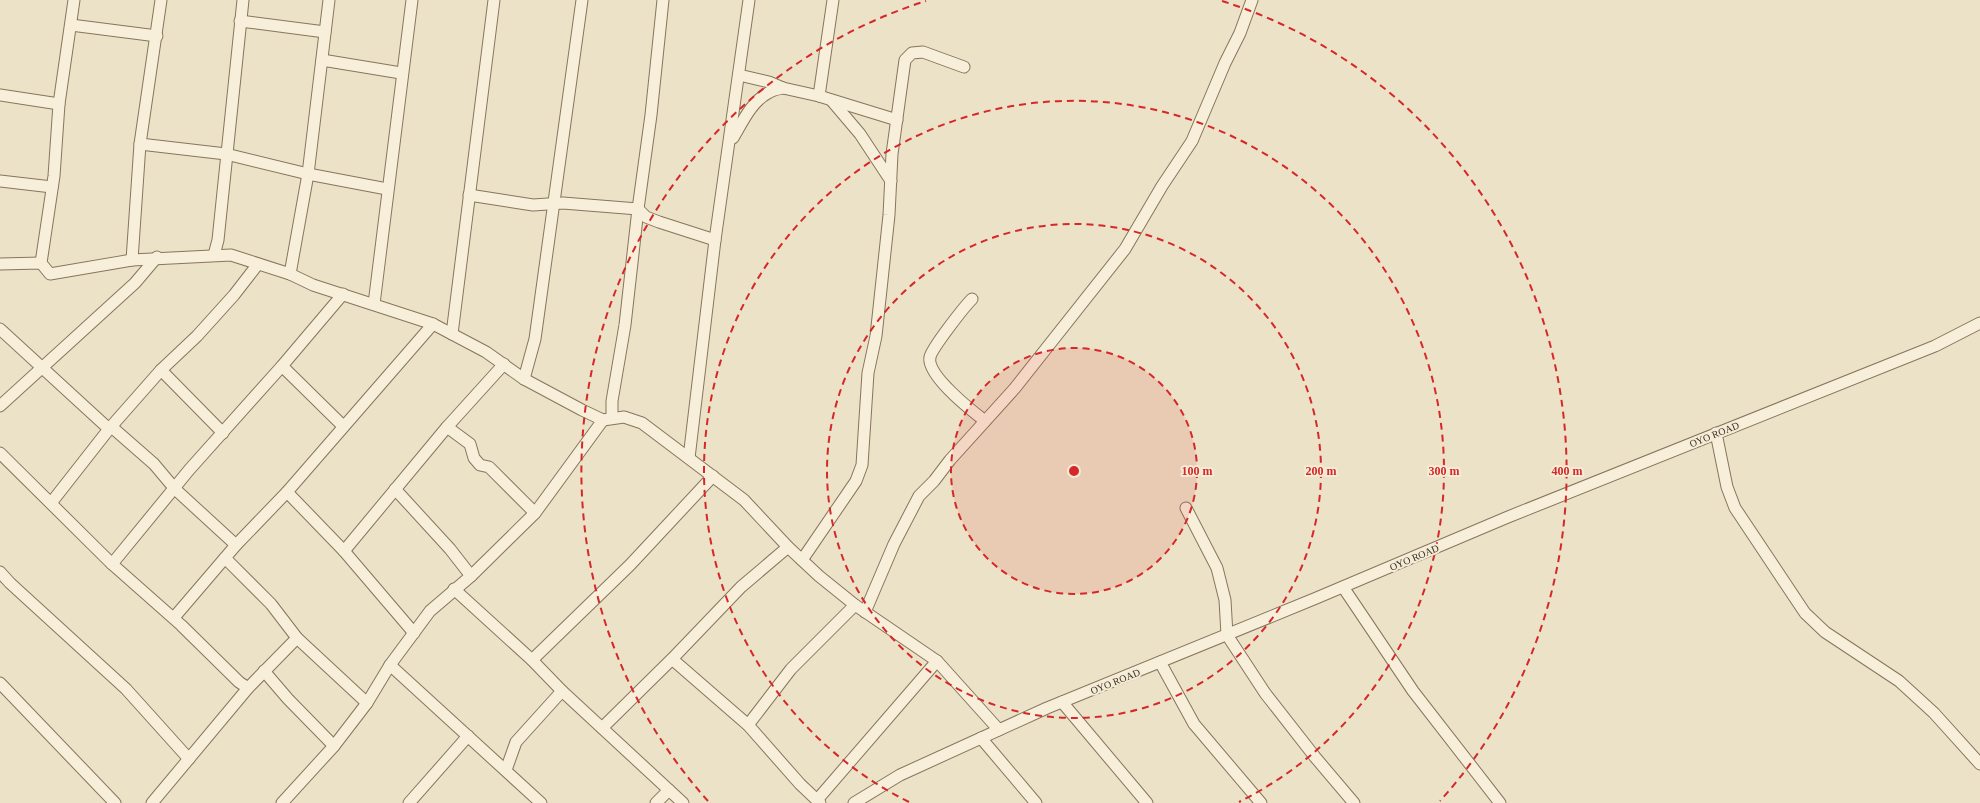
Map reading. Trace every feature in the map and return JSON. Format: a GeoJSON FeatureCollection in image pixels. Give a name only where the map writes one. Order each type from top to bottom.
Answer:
{"type":"FeatureCollection","features":[{"type":"Feature","properties":{"kind":"street"},"geometry":{"type":"LineString","coordinates":[[41,264],[52,187],[59,104],[74,0]]}},
{"type":"Feature","properties":{"kind":"street"},"geometry":{"type":"LineString","coordinates":[[132,260],[140,144],[147,90],[157,36],[161,0]]}},
{"type":"Feature","properties":{"kind":"street"},"geometry":{"type":"LineString","coordinates":[[214,255],[218,240],[243,0]]}},
{"type":"Feature","properties":{"kind":"street"},"geometry":{"type":"LineString","coordinates":[[290,274],[308,174],[329,0]]}},
{"type":"Feature","properties":{"kind":"street"},"geometry":{"type":"LineString","coordinates":[[374,304],[387,189],[394,150],[401,73],[412,0]]}},
{"type":"Feature","properties":{"kind":"street"},"geometry":{"type":"LineString","coordinates":[[452,334],[494,0]]}},
{"type":"Feature","properties":{"kind":"street"},"geometry":{"type":"LineString","coordinates":[[524,379],[535,340],[582,0]]}},
{"type":"Feature","properties":{"kind":"street"},"geometry":{"type":"LineString","coordinates":[[282,803],[334,746],[367,703],[390,665],[430,611],[471,576],[535,513],[608,419],[625,325],[638,209],[651,116],[663,0]]}},
{"type":"Feature","properties":{"kind":"street"},"geometry":{"type":"LineString","coordinates":[[689,458],[715,240],[749,0]]}},
{"type":"Feature","properties":{"kind":"street"},"geometry":{"type":"LineString","coordinates":[[818,96],[833,0]]}},
{"type":"Feature","properties":{"kind":"street"},"geometry":{"type":"LineString","coordinates":[[865,612],[894,544],[919,496],[934,481],[950,460],[1043,354],[1124,249],[1162,186],[1192,141],[1225,63],[1240,33],[1252,0]]}},
{"type":"Feature","properties":{"kind":"street"},"geometry":{"type":"LineString","coordinates":[[240,21],[325,32]]}},
{"type":"Feature","properties":{"kind":"street"},"geometry":{"type":"LineString","coordinates":[[71,25],[157,36]]}},
{"type":"Feature","properties":{"kind":"street"},"geometry":{"type":"LineString","coordinates":[[802,560],[856,481],[862,465],[868,373],[876,336],[892,181],[892,154],[905,60],[912,53],[923,52],[964,67]]}},
{"type":"Feature","properties":{"kind":"street"},"geometry":{"type":"LineString","coordinates":[[322,60],[401,73]]}},
{"type":"Feature","properties":{"kind":"street"},"geometry":{"type":"LineString","coordinates":[[739,75],[769,82],[783,88],[818,96],[897,120]]}},
{"type":"Feature","properties":{"kind":"street"},"geometry":{"type":"LineString","coordinates":[[730,142],[747,113],[767,93],[783,88]]}},
{"type":"Feature","properties":{"kind":"street"},"geometry":{"type":"LineString","coordinates":[[0,95],[59,104]]}},
{"type":"Feature","properties":{"kind":"street"},"geometry":{"type":"LineString","coordinates":[[832,101],[860,134],[892,181]]}},
{"type":"Feature","properties":{"kind":"street"},"geometry":{"type":"LineString","coordinates":[[140,144],[226,154],[308,174],[387,189]]}},
{"type":"Feature","properties":{"kind":"street"},"geometry":{"type":"LineString","coordinates":[[0,181],[52,187]]}},
{"type":"Feature","properties":{"kind":"street"},"geometry":{"type":"LineString","coordinates":[[469,194],[511,203],[563,204],[638,209],[646,217],[715,240]]}},
{"type":"Feature","properties":{"kind":"street"},"geometry":{"type":"LineString","coordinates":[[0,264],[41,264],[50,274],[157,257],[232,255],[290,274],[313,285],[433,324],[504,364],[524,379],[608,419],[624,417],[642,423],[744,500],[788,547],[855,605],[937,661],[999,730]]}},
{"type":"Feature","properties":{"kind":"street"},"geometry":{"type":"LineString","coordinates":[[0,406],[135,283],[157,257]]}},
{"type":"Feature","properties":{"kind":"street"},"geometry":{"type":"LineString","coordinates":[[51,503],[109,428],[161,370],[197,336],[234,295],[258,264]]}},
{"type":"Feature","properties":{"kind":"street"},"geometry":{"type":"LineString","coordinates":[[112,564],[175,489],[189,470],[282,366],[343,294]]}},
{"type":"Feature","properties":{"kind":"street"},"geometry":{"type":"LineString","coordinates":[[972,299],[935,347],[930,358],[933,369],[951,392],[985,421]]}},
{"type":"Feature","properties":{"kind":"street","name":"OYO ROAD"},"geometry":{"type":"LineString","coordinates":[[858,802],[900,775],[1062,702],[1343,587],[1508,517],[1935,346],[1980,322]]}},
{"type":"Feature","properties":{"kind":"street"},"geometry":{"type":"LineString","coordinates":[[172,614],[286,492],[433,324]]}},
{"type":"Feature","properties":{"kind":"street"},"geometry":{"type":"LineString","coordinates":[[0,329],[109,428],[114,429],[154,464],[175,489],[236,545]]}},
{"type":"Feature","properties":{"kind":"street"},"geometry":{"type":"LineString","coordinates":[[344,551],[447,427],[504,364]]}},
{"type":"Feature","properties":{"kind":"street"},"geometry":{"type":"LineString","coordinates":[[282,366],[343,426]]}},
{"type":"Feature","properties":{"kind":"street"},"geometry":{"type":"LineString","coordinates":[[161,370],[223,433]]}},
{"type":"Feature","properties":{"kind":"street"},"geometry":{"type":"LineString","coordinates":[[447,427],[470,444],[474,458],[480,465],[490,467],[535,513]]}},
{"type":"Feature","properties":{"kind":"street"},"geometry":{"type":"LineString","coordinates":[[1716,433],[1727,488],[1735,508],[1805,613],[1825,632],[1899,681],[1934,713],[1980,764]]}},
{"type":"Feature","properties":{"kind":"street"},"geometry":{"type":"LineString","coordinates":[[0,453],[112,564],[172,614],[181,625],[239,682],[248,688]]}},
{"type":"Feature","properties":{"kind":"street"},"geometry":{"type":"LineString","coordinates":[[532,660],[630,565],[713,476]]}},
{"type":"Feature","properties":{"kind":"street"},"geometry":{"type":"LineString","coordinates":[[395,488],[450,549],[471,576]]}},
{"type":"Feature","properties":{"kind":"street"},"geometry":{"type":"LineString","coordinates":[[286,492],[344,551],[414,633]]}},
{"type":"Feature","properties":{"kind":"street"},"geometry":{"type":"LineString","coordinates":[[1186,508],[1218,568],[1225,600],[1227,635],[1265,692],[1315,757],[1354,803]]}},
{"type":"Feature","properties":{"kind":"street"},"geometry":{"type":"LineString","coordinates":[[602,728],[672,659],[741,587],[788,547]]}},
{"type":"Feature","properties":{"kind":"street"},"geometry":{"type":"LineString","coordinates":[[225,558],[271,604],[297,638],[367,703]]}},
{"type":"Feature","properties":{"kind":"street"},"geometry":{"type":"LineString","coordinates":[[0,572],[10,583],[126,689],[189,759]]}},
{"type":"Feature","properties":{"kind":"street"},"geometry":{"type":"LineString","coordinates":[[1343,587],[1413,690],[1500,803]]}},
{"type":"Feature","properties":{"kind":"street"},"geometry":{"type":"LineString","coordinates":[[454,589],[532,660],[562,691],[683,803]]}},
{"type":"Feature","properties":{"kind":"street"},"geometry":{"type":"LineString","coordinates":[[748,725],[791,669],[855,605]]}},
{"type":"Feature","properties":{"kind":"street"},"geometry":{"type":"LineString","coordinates":[[152,803],[248,688],[297,638]]}},
{"type":"Feature","properties":{"kind":"street"},"geometry":{"type":"LineString","coordinates":[[672,659],[748,725],[800,784],[819,802],[937,661]]}},
{"type":"Feature","properties":{"kind":"street"},"geometry":{"type":"LineString","coordinates":[[1160,662],[1194,724],[1261,803]]}},
{"type":"Feature","properties":{"kind":"street"},"geometry":{"type":"LineString","coordinates":[[390,665],[506,770],[535,801]]}},
{"type":"Feature","properties":{"kind":"street"},"geometry":{"type":"LineString","coordinates":[[264,671],[288,699],[334,746]]}},
{"type":"Feature","properties":{"kind":"street"},"geometry":{"type":"LineString","coordinates":[[0,683],[115,803]]}},
{"type":"Feature","properties":{"kind":"street"},"geometry":{"type":"LineString","coordinates":[[506,770],[516,742],[562,691]]}},
{"type":"Feature","properties":{"kind":"street"},"geometry":{"type":"LineString","coordinates":[[1062,702],[1148,803]]}},
{"type":"Feature","properties":{"kind":"street"},"geometry":{"type":"LineString","coordinates":[[409,803],[468,736]]}},
{"type":"Feature","properties":{"kind":"street"},"geometry":{"type":"LineString","coordinates":[[981,738],[1036,803]]}},
{"type":"Feature","properties":{"kind":"street"},"geometry":{"type":"LineString","coordinates":[[656,803],[669,790]]}}]}
